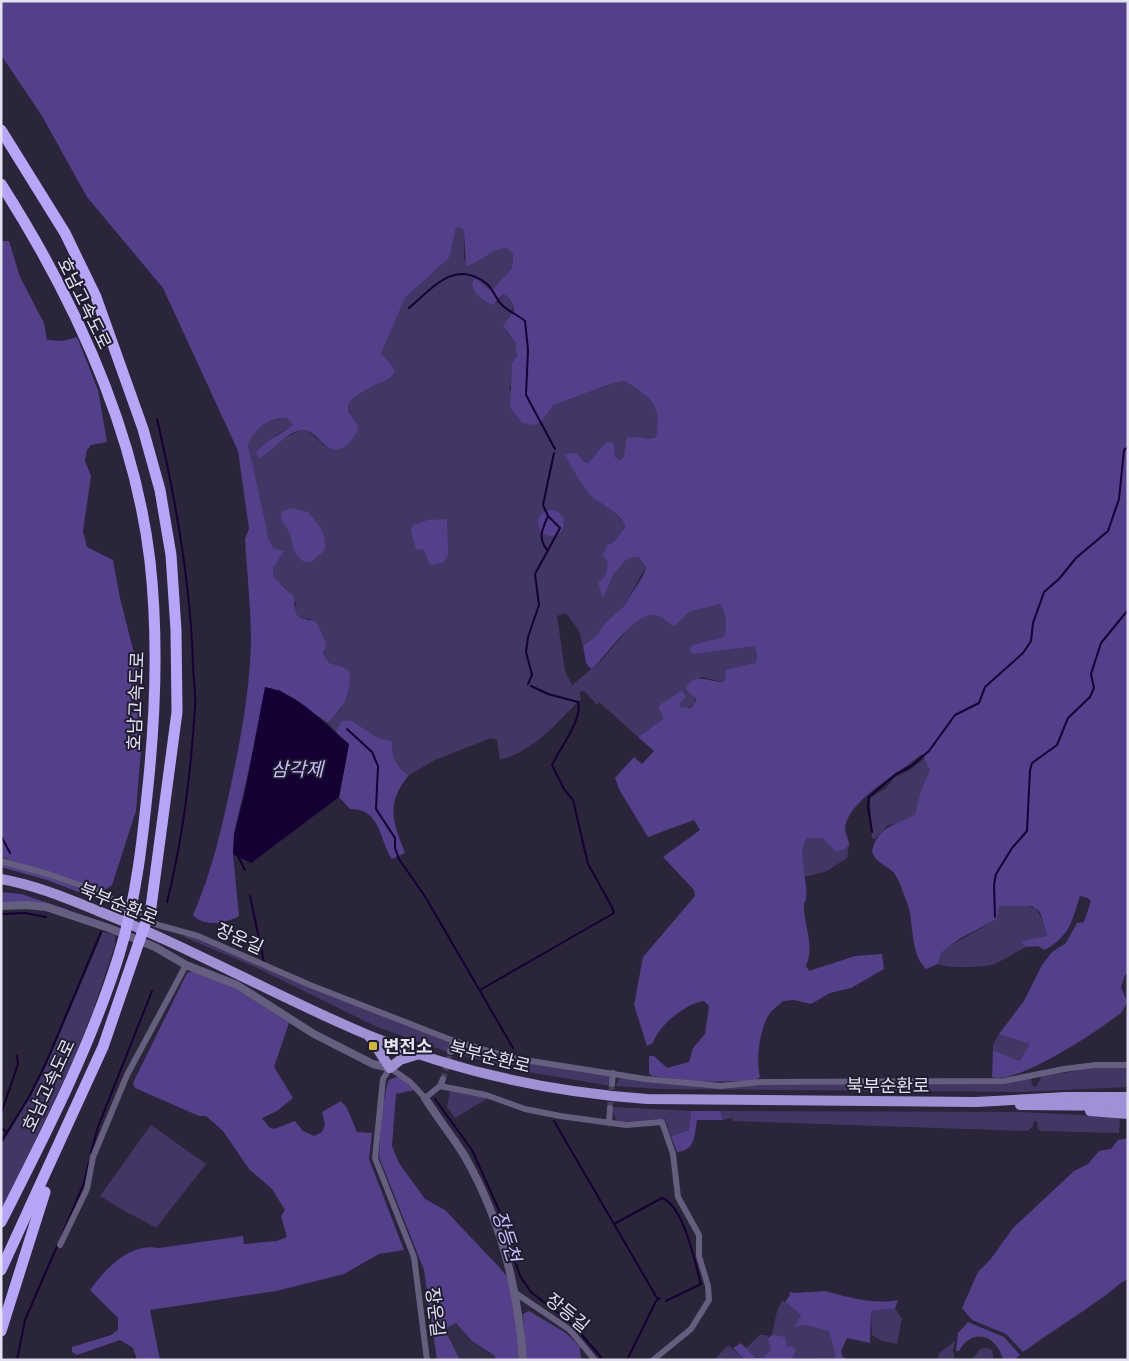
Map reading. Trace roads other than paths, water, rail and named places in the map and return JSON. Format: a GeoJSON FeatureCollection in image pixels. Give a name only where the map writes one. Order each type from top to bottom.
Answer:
{"type":"FeatureCollection","features":[{"type":"Feature","properties":{"kind":"highway","name":"호남고속도로"},"geometry":{"type":"LineString","coordinates":[[1,130],[65,233],[96,297],[143,429],[160,490],[172,564],[176,630],[177,712],[166,810],[151,907],[103,1047],[58,1150],[1,1270]]}},
{"type":"Feature","properties":{"kind":"highway","name":"호남고속도로"},"geometry":{"type":"LineString","coordinates":[[1,184],[48,264],[97,368],[123,438],[140,505],[148,550],[155,631],[155,715],[140,858],[120,953],[88,1040],[40,1147],[1,1222]]}},
{"type":"Feature","properties":{"kind":"highway","name":"호남고속도로"},"geometry":{"type":"LineString","coordinates":[[1,1331],[58,1150]]}},
{"type":"Feature","properties":{"kind":"main road","name":"북부순환로"},"geometry":{"type":"LineString","coordinates":[[1,879],[33,886],[134,926],[368,1035],[419,1054],[510,1080],[606,1096],[674,1100],[976,1102]]}},
{"type":"Feature","properties":{"kind":"main road"},"geometry":{"type":"LineString","coordinates":[[368,1035],[390,1068],[400,1060],[419,1054]]}},
{"type":"Feature","properties":{"kind":"main road"},"geometry":{"type":"LineString","coordinates":[[976,1102],[1066,1097],[1128,1091]]}},
{"type":"Feature","properties":{"kind":"main road"},"geometry":{"type":"LineString","coordinates":[[1066,1097],[1128,1097]]}},
{"type":"Feature","properties":{"kind":"main road"},"geometry":{"type":"LineString","coordinates":[[976,1102],[1052,1106],[1128,1114]]}},
{"type":"Feature","properties":{"kind":"main road"},"geometry":{"type":"LineString","coordinates":[[1052,1106],[1128,1106]]}},
{"type":"Feature","properties":{"kind":"street","name":"장운길"},"geometry":{"type":"LineString","coordinates":[[2,861],[48,874],[107,895],[121,907],[158,925],[198,936],[310,985],[454,1041],[512,1058],[694,1085],[720,1086],[762,1082],[1004,1081],[1064,1069],[1096,1065],[1128,1066]]}},
{"type":"Feature","properties":{"kind":"street"},"geometry":{"type":"LineString","coordinates":[[1,906],[26,905],[55,910],[110,928],[155,947],[186,965],[237,985],[314,1034],[373,1064],[390,1068],[410,1082],[424,1098],[458,1146],[479,1184],[510,1265],[517,1294],[523,1360]]}},
{"type":"Feature","properties":{"kind":"street"},"geometry":{"type":"LineString","coordinates":[[60,1245],[87,1189],[94,1157],[127,1074],[186,965]]}},
{"type":"Feature","properties":{"kind":"street"},"geometry":{"type":"LineString","coordinates":[[451,1051],[454,1041]]}},
{"type":"Feature","properties":{"kind":"street","name":"장운길"},"geometry":{"type":"LineString","coordinates":[[390,1068],[383,1079],[375,1158],[414,1257],[427,1360]]}},
{"type":"Feature","properties":{"kind":"street"},"geometry":{"type":"LineString","coordinates":[[612,1084],[613,1073]]}},
{"type":"Feature","properties":{"kind":"street"},"geometry":{"type":"LineString","coordinates":[[424,1098],[440,1086],[443,1079]]}},
{"type":"Feature","properties":{"kind":"street"},"geometry":{"type":"LineString","coordinates":[[440,1086],[486,1095],[525,1109],[609,1123],[626,1125],[662,1122],[673,1154],[678,1198],[699,1235],[698,1256],[708,1286],[709,1300],[691,1329],[653,1360]]}},
{"type":"Feature","properties":{"kind":"street"},"geometry":{"type":"LineString","coordinates":[[609,1123],[610,1108]]}},
{"type":"Feature","properties":{"kind":"street","name":"장등길"},"geometry":{"type":"LineString","coordinates":[[517,1294],[570,1330],[595,1360]]}},
{"type":"Feature","properties":{"kind":"water","name":"삼각제"},"geometry":{"type":"Polygon","coordinates":[[[265,687],[277,690],[300,702],[349,744],[339,797],[251,863],[233,854],[234,834],[244,796],[265,687]]]}},
{"type":"Feature","properties":{"kind":"waterway"},"geometry":{"type":"LineString","coordinates":[[409,308],[436,285],[455,275],[465,274],[487,284],[503,306],[525,321],[528,350],[526,395],[555,449]]}},
{"type":"Feature","properties":{"kind":"waterway"},"geometry":{"type":"LineString","coordinates":[[157,419],[181,540],[189,600],[195,696],[186,805],[178,854],[167,902]]}},
{"type":"Feature","properties":{"kind":"waterway"},"geometry":{"type":"LineString","coordinates":[[872,832],[868,806],[869,797],[896,774],[910,767],[929,751],[955,715],[979,703],[985,687],[1023,653],[1031,641],[1033,623],[1044,592],[1059,579],[1076,558],[1108,531],[1119,499],[1124,450],[1128,447]]}},
{"type":"Feature","properties":{"kind":"waterway"},"geometry":{"type":"LineString","coordinates":[[528,684],[532,675],[526,652],[528,637],[539,605],[535,574],[560,528],[548,516],[543,505],[554,453]]}},
{"type":"Feature","properties":{"kind":"waterway"},"geometry":{"type":"LineString","coordinates":[[548,516],[542,530],[542,538],[548,551]]}},
{"type":"Feature","properties":{"kind":"waterway"},"geometry":{"type":"LineString","coordinates":[[995,917],[994,885],[996,874],[1012,848],[1027,831],[1032,763],[1057,745],[1068,718],[1090,697],[1094,688],[1091,674],[1101,643],[1128,610]]}},
{"type":"Feature","properties":{"kind":"waterway"},"geometry":{"type":"LineString","coordinates":[[480,990],[614,913],[588,864],[573,800],[564,789],[552,765],[574,725],[579,709],[578,702],[548,694],[531,686]]}},
{"type":"Feature","properties":{"kind":"waterway"},"geometry":{"type":"LineString","coordinates":[[347,729],[372,752],[378,766],[376,809],[395,838],[395,848],[399,859],[426,898],[513,1048]]}},
{"type":"Feature","properties":{"kind":"waterway"},"geometry":{"type":"LineString","coordinates":[[1,836],[10,853]]}},
{"type":"Feature","properties":{"kind":"waterway","name":"장등천"},"geometry":{"type":"LineString","coordinates":[[238,856],[245,870]]}},
{"type":"Feature","properties":{"kind":"waterway","name":"장등천"},"geometry":{"type":"LineString","coordinates":[[250,896],[264,962]]}},
{"type":"Feature","properties":{"kind":"waterway"},"geometry":{"type":"LineString","coordinates":[[1,914],[25,913],[46,917]]}},
{"type":"Feature","properties":{"kind":"waterway"},"geometry":{"type":"LineString","coordinates":[[1,1142],[29,1097],[46,1063],[101,932]]}},
{"type":"Feature","properties":{"kind":"waterway"},"geometry":{"type":"LineString","coordinates":[[91,1153],[98,1127],[152,991]]}},
{"type":"Feature","properties":{"kind":"waterway"},"geometry":{"type":"LineString","coordinates":[[1,1114],[18,1064],[17,1056]]}},
{"type":"Feature","properties":{"kind":"waterway","name":"장등천"},"geometry":{"type":"LineString","coordinates":[[435,1099],[472,1150],[503,1219],[506,1235],[520,1276],[531,1292],[573,1325],[601,1357]]}},
{"type":"Feature","properties":{"kind":"waterway"},"geometry":{"type":"LineString","coordinates":[[554,1121],[657,1298]]}},
{"type":"Feature","properties":{"kind":"waterway"},"geometry":{"type":"LineString","coordinates":[[1,1128],[7,1132]]}},
{"type":"Feature","properties":{"kind":"waterway"},"geometry":{"type":"LineString","coordinates":[[62,1235],[84,1183],[89,1162]]}},
{"type":"Feature","properties":{"kind":"waterway"},"geometry":{"type":"LineString","coordinates":[[614,1224],[662,1198],[670,1203],[677,1212],[688,1236],[701,1284],[666,1301]]}},
{"type":"Feature","properties":{"kind":"waterway"},"geometry":{"type":"LineString","coordinates":[[17,1360],[25,1320],[58,1244]]}},
{"type":"Feature","properties":{"kind":"waterway"},"geometry":{"type":"LineString","coordinates":[[627,1360],[656,1301],[660,1298]]}},
{"type":"Feature","properties":{"kind":"tunnel"},"geometry":{"type":"LineString","coordinates":[[443,1079],[451,1051]]}},
{"type":"Feature","properties":{"kind":"tunnel"},"geometry":{"type":"LineString","coordinates":[[610,1108],[612,1084]]}},
{"type":"Feature","properties":{"kind":"place","name":"변전소"},"geometry":{"type":"Point","coordinates":[373,1046]}}]}
